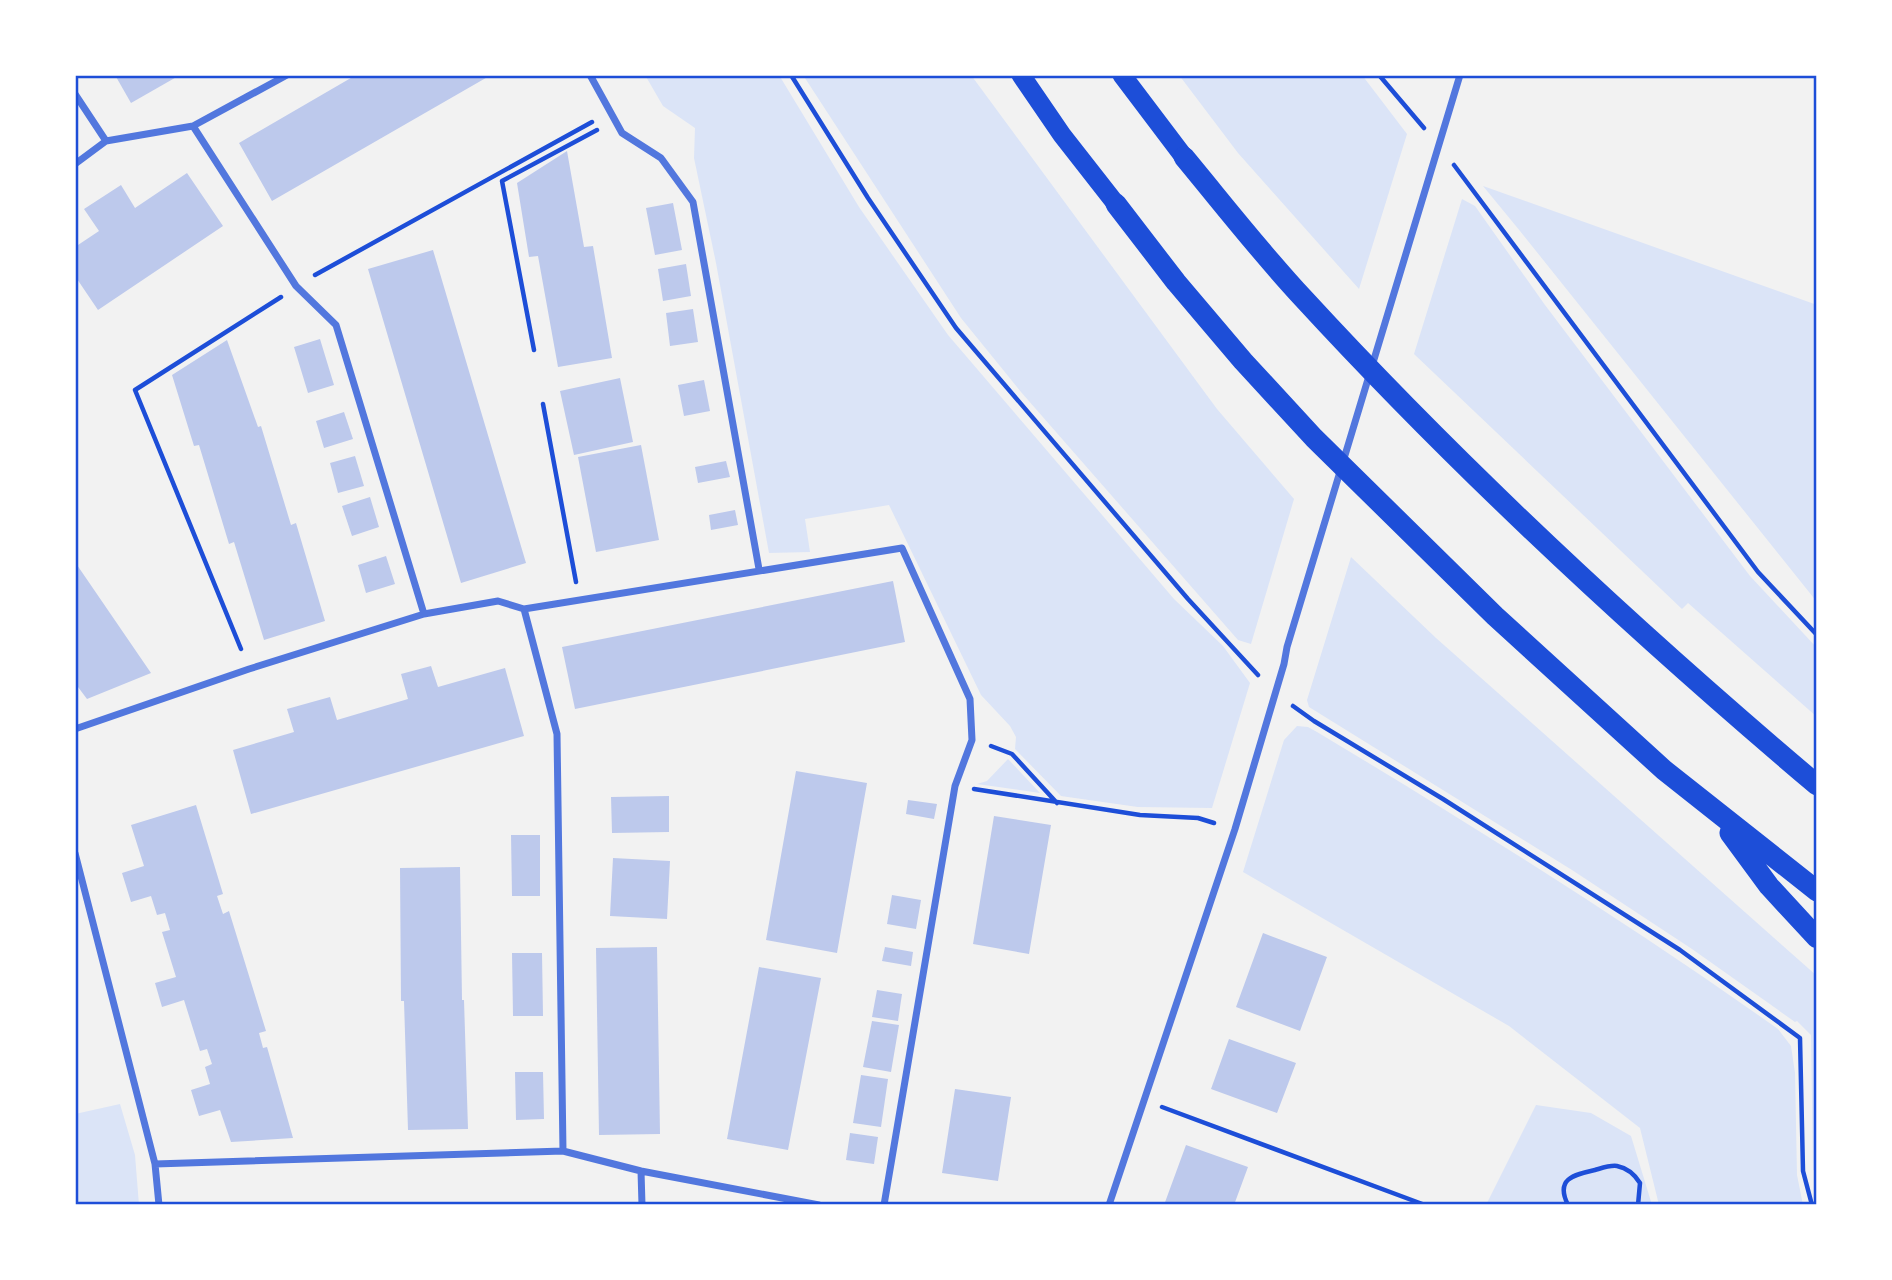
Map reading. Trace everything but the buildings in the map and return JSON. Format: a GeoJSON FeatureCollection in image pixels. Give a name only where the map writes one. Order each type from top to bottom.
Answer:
{"type":"FeatureCollection","features":[{"type":"Feature","properties":{"kind":"highway"},"geometry":{"type":"LineString","coordinates":[[1021,75],[1062,135],[1176,282],[1243,361],[1314,438],[1495,616],[1664,770],[1817,891]]}},
{"type":"Feature","properties":{"kind":"highway"},"geometry":{"type":"LineString","coordinates":[[1122,75],[1184,156],[1301,297],[1433,436],[1568,566],[1817,785]]}},
{"type":"Feature","properties":{"kind":"highway"},"geometry":{"type":"LineString","coordinates":[[1714,812],[1769,886],[1817,937]]}},
{"type":"Feature","properties":{"kind":"street"},"geometry":{"type":"LineString","coordinates":[[75,164],[106,141],[193,126],[287,75]]}},
{"type":"Feature","properties":{"kind":"street"},"geometry":{"type":"LineString","coordinates":[[590,75],[622,134],[661,158],[693,202],[759,569]]}},
{"type":"Feature","properties":{"kind":"street"},"geometry":{"type":"LineString","coordinates":[[1109,1205],[1235,829],[1276,694],[1287,647],[1460,75]]}},
{"type":"Feature","properties":{"kind":"street"},"geometry":{"type":"LineString","coordinates":[[75,93],[106,141]]}},
{"type":"Feature","properties":{"kind":"street"},"geometry":{"type":"LineString","coordinates":[[193,126],[296,286],[336,325],[424,614]]}},
{"type":"Feature","properties":{"kind":"street"},"geometry":{"type":"LineString","coordinates":[[75,729],[424,614],[498,601],[524,609],[902,548],[970,699],[972,740],[955,786],[884,1205]]}},
{"type":"Feature","properties":{"kind":"street"},"geometry":{"type":"LineString","coordinates":[[524,609],[557,734],[563,1151]]}},
{"type":"Feature","properties":{"kind":"street"},"geometry":{"type":"LineString","coordinates":[[75,853],[155,1164],[159,1205]]}},
{"type":"Feature","properties":{"kind":"street"},"geometry":{"type":"LineString","coordinates":[[155,1164],[563,1151],[641,1171],[819,1205]]}},
{"type":"Feature","properties":{"kind":"street"},"geometry":{"type":"LineString","coordinates":[[641,1171],[642,1205]]}},
{"type":"Feature","properties":{"kind":"path"},"geometry":{"type":"LineString","coordinates":[[791,75],[868,198],[956,328],[1180,589],[1276,694],[1314,722],[1443,799],[1680,950],[1800,1038],[1803,1171],[1815,1205]]}},
{"type":"Feature","properties":{"kind":"path"},"geometry":{"type":"LineString","coordinates":[[1379,75],[1439,144],[1758,572],[1817,635]]}},
{"type":"Feature","properties":{"kind":"path"},"geometry":{"type":"LineString","coordinates":[[249,670],[135,390],[264,310],[296,286],[610,112]]}},
{"type":"Feature","properties":{"kind":"path"},"geometry":{"type":"LineString","coordinates":[[534,350],[502,181],[601,127],[622,134]]}},
{"type":"Feature","properties":{"kind":"path"},"geometry":{"type":"LineString","coordinates":[[543,404],[579,600]]}},
{"type":"Feature","properties":{"kind":"path"},"geometry":{"type":"LineString","coordinates":[[972,740],[1012,754],[1058,803]]}},
{"type":"Feature","properties":{"kind":"path"},"geometry":{"type":"LineString","coordinates":[[955,786],[1140,815],[1198,818],[1235,829]]}},
{"type":"Feature","properties":{"kind":"path"},"geometry":{"type":"LineString","coordinates":[[1145,1101],[1425,1205]]}},
{"type":"Feature","properties":{"kind":"path"},"geometry":{"type":"LineString","coordinates":[[1568,1205],[1563,1194],[1563,1185],[1570,1178],[1580,1173],[1618,1166],[1629,1171],[1640,1183],[1638,1205]]}},
{"type":"Feature","properties":{"kind":"shaded area"},"geometry":{"type":"Polygon","coordinates":[[[645,75],[779,75],[859,207],[948,335],[1174,599],[1223,646],[1250,683],[1212,808],[1138,807],[1061,796],[1015,749],[1016,737],[1010,726],[981,695],[889,505],[805,519],[810,552],[769,553],[694,158],[695,128],[663,106],[645,75]]]}},
{"type":"Feature","properties":{"kind":"shaded area"},"geometry":{"type":"Polygon","coordinates":[[[803,75],[971,75],[1217,409],[1294,499],[1251,644],[1238,640],[1021,392],[961,318],[803,75]]]}},
{"type":"Feature","properties":{"kind":"shaded area"},"geometry":{"type":"Polygon","coordinates":[[[1179,75],[1362,75],[1407,134],[1359,289],[1238,153],[1179,75]]]}},
{"type":"Feature","properties":{"kind":"shaded area"},"geometry":{"type":"Polygon","coordinates":[[[1483,186],[1817,305],[1817,602],[1520,231],[1483,186]]]}},
{"type":"Feature","properties":{"kind":"shaded area"},"geometry":{"type":"Polygon","coordinates":[[[1462,199],[1475,206],[1545,305],[1750,576],[1817,648],[1817,717],[1688,603],[1682,609],[1414,354],[1462,199]]]}},
{"type":"Feature","properties":{"kind":"shaded area"},"geometry":{"type":"Polygon","coordinates":[[[1351,557],[1436,638],[1817,976],[1817,1171],[1813,1170],[1811,1035],[1797,1021],[1572,870],[1309,707],[1307,700],[1351,557]]]}},
{"type":"Feature","properties":{"kind":"shaded area"},"geometry":{"type":"Polygon","coordinates":[[[1297,726],[1308,727],[1317,732],[1492,839],[1608,913],[1778,1029],[1791,1046],[1795,1073],[1797,1175],[1803,1205],[1659,1205],[1640,1128],[1509,1026],[1243,872],[1284,740],[1297,726]]]}},
{"type":"Feature","properties":{"kind":"shaded area"},"geometry":{"type":"Polygon","coordinates":[[[1008,759],[1040,793],[977,784],[987,781],[1008,759]]]}},
{"type":"Feature","properties":{"kind":"shaded area"},"geometry":{"type":"Polygon","coordinates":[[[120,1104],[135,1155],[139,1205],[75,1205],[75,1114],[120,1104]]]}},
{"type":"Feature","properties":{"kind":"shaded area"},"geometry":{"type":"Polygon","coordinates":[[[1536,1105],[1591,1113],[1631,1136],[1652,1205],[1486,1205],[1536,1105]]]}}]}
